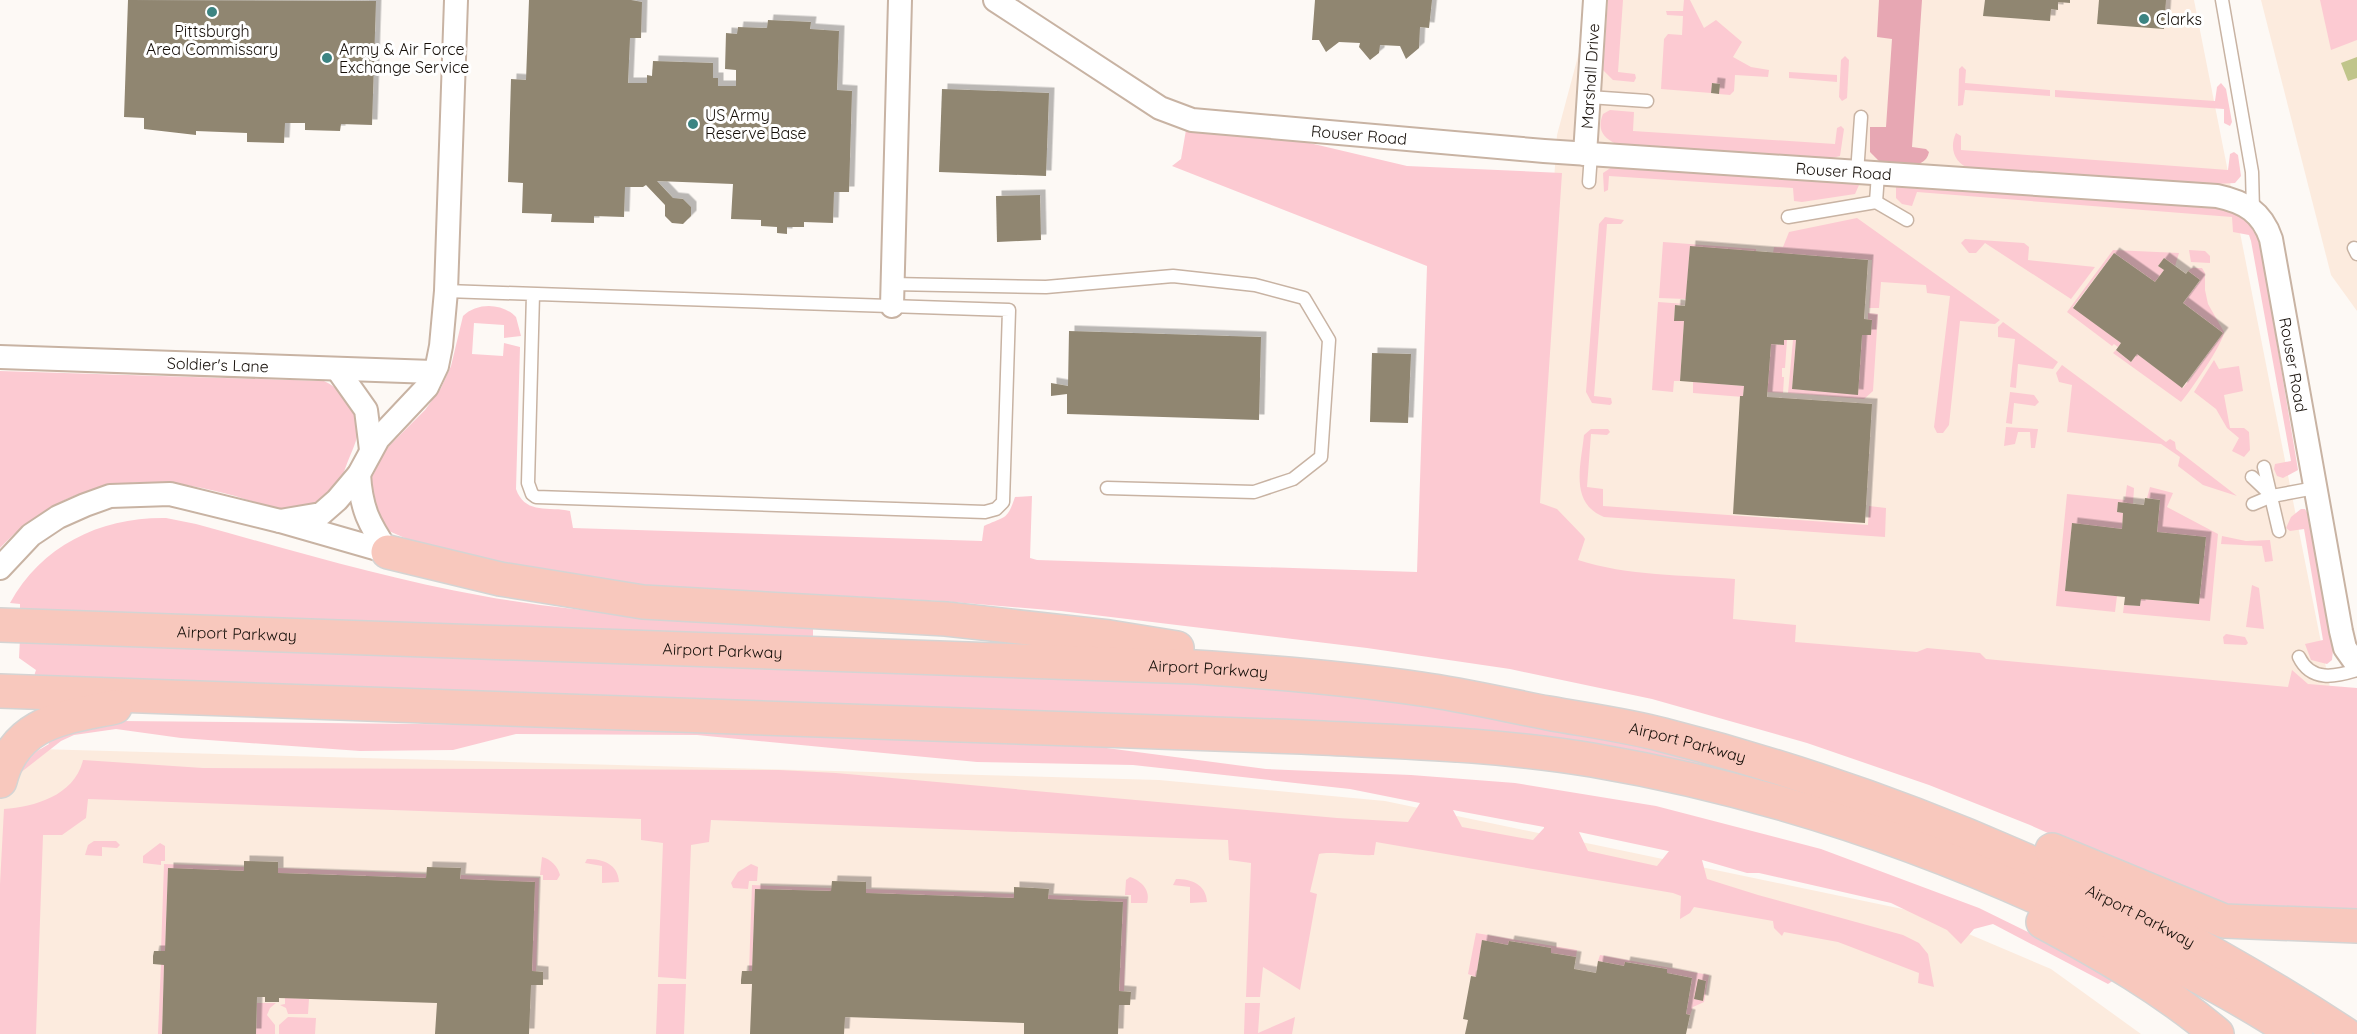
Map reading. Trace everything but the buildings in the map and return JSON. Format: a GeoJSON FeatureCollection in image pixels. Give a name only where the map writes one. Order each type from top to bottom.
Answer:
{"type":"FeatureCollection","features":[{"type":"Feature","properties":{"kind":"highway"},"geometry":{"type":"LineString","coordinates":[[388,552],[500,579],[643,602],[981,623],[1108,637],[1424,689]]}},
{"type":"Feature","properties":{"kind":"highway","name":"Airport Parkway"},"geometry":{"type":"LineString","coordinates":[[0,625],[1196,667],[1339,678],[1424,689],[1661,734],[1770,766],[1941,824],[2062,878],[2238,968],[2346,1034]]}},
{"type":"Feature","properties":{"kind":"highway","name":"Airport Parkway"},"geometry":{"type":"LineString","coordinates":[[0,691],[1443,744],[1592,760],[1706,784],[1850,823],[1957,862],[2050,902],[2151,952],[2296,1034]]}},
{"type":"Feature","properties":{"kind":"highway"},"geometry":{"type":"LineString","coordinates":[[0,781],[3,768],[16,745],[45,724],[160,697]]}},
{"type":"Feature","properties":{"kind":"highway"},"geometry":{"type":"LineString","coordinates":[[1770,766],[1860,775],[1986,823],[2224,921],[2357,926]]}},
{"type":"Feature","properties":{"kind":"highway"},"geometry":{"type":"LineString","coordinates":[[1706,784],[1955,880],[2008,903],[2078,940],[2163,994],[2217,1034]]}},
{"type":"Feature","properties":{"kind":"street"},"geometry":{"type":"LineString","coordinates":[[280,521],[321,514],[359,474],[371,450],[427,387],[434,372],[441,346],[446,291],[456,0]]}},
{"type":"Feature","properties":{"kind":"street"},"geometry":{"type":"LineString","coordinates":[[892,306],[900,0]]}},
{"type":"Feature","properties":{"kind":"street","name":"Rouser Road"},"geometry":{"type":"LineString","coordinates":[[995,0],[1160,108],[1180,117],[1588,154],[2217,196],[2240,202],[2253,210],[2267,225],[2271,239],[2341,631],[2345,648],[2357,665]]}},
{"type":"Feature","properties":{"kind":"street","name":"Marshall Drive"},"geometry":{"type":"LineString","coordinates":[[1588,154],[1595,0]]}},
{"type":"Feature","properties":{"kind":"street","name":"Soldier's Lane"},"geometry":{"type":"LineString","coordinates":[[0,357],[434,372]]}},
{"type":"Feature","properties":{"kind":"street"},"geometry":{"type":"LineString","coordinates":[[336,369],[366,410],[371,450]]}},
{"type":"Feature","properties":{"kind":"street"},"geometry":{"type":"LineString","coordinates":[[359,474],[365,516],[388,552]]}},
{"type":"Feature","properties":{"kind":"street"},"geometry":{"type":"LineString","coordinates":[[0,568],[31,535],[58,517],[110,496],[170,494],[280,521],[388,552]]}},
{"type":"Feature","properties":{"kind":"lane"},"geometry":{"type":"LineString","coordinates":[[2222,0],[2252,172],[2253,210]]}},
{"type":"Feature","properties":{"kind":"lane"},"geometry":{"type":"LineString","coordinates":[[1589,97],[1647,101]]}},
{"type":"Feature","properties":{"kind":"lane"},"geometry":{"type":"LineString","coordinates":[[1861,117],[1868,173],[1876,202]]}},
{"type":"Feature","properties":{"kind":"lane"},"geometry":{"type":"LineString","coordinates":[[1588,154],[1589,182]]}},
{"type":"Feature","properties":{"kind":"lane"},"geometry":{"type":"LineString","coordinates":[[1788,217],[1876,202],[1907,220]]}},
{"type":"Feature","properties":{"kind":"lane"},"geometry":{"type":"LineString","coordinates":[[892,284],[1046,287],[1173,276],[1256,285],[1304,298],[1329,340],[1321,457],[1293,479],[1254,492],[1107,488]]}},
{"type":"Feature","properties":{"kind":"lane"},"geometry":{"type":"LineString","coordinates":[[446,291],[1009,310],[1004,498],[996,509],[986,512],[536,497],[532,494],[528,483],[533,294]]}},
{"type":"Feature","properties":{"kind":"lane"},"geometry":{"type":"LineString","coordinates":[[2264,467],[2278,531]]}},
{"type":"Feature","properties":{"kind":"lane"},"geometry":{"type":"LineString","coordinates":[[2252,477],[2272,496]]}},
{"type":"Feature","properties":{"kind":"lane"},"geometry":{"type":"LineString","coordinates":[[2253,504],[2272,496],[2315,488]]}},
{"type":"Feature","properties":{"kind":"lane"},"geometry":{"type":"LineString","coordinates":[[2299,657],[2309,672],[2319,675],[2337,676],[2357,670]]}},
{"type":"Feature","properties":{"kind":"shaded area"},"geometry":{"type":"Polygon","coordinates":[[[1593,0],[2194,0],[2333,703],[1525,625],[1557,135],[1593,0]]]}},
{"type":"Feature","properties":{"kind":"shaded area"},"geometry":{"type":"Polygon","coordinates":[[[1608,0],[1623,0],[1618,72],[1635,74],[1634,82],[1613,80],[1603,70],[1608,0]]]}},
{"type":"Feature","properties":{"kind":"shaded area"},"geometry":{"type":"Polygon","coordinates":[[[1684,0],[1690,0],[1704,28],[1716,20],[1742,42],[1733,57],[1751,67],[1769,70],[1768,77],[1735,75],[1734,91],[1730,95],[1719,94],[1720,84],[1712,83],[1711,93],[1661,89],[1664,39],[1668,34],[1682,35],[1683,16],[1667,15],[1666,11],[1683,11],[1684,0]]]}},
{"type":"Feature","properties":{"kind":"shaded area"},"geometry":{"type":"Polygon","coordinates":[[[1879,0],[1922,0],[1912,147],[1926,149],[1929,152],[1922,162],[1916,165],[1881,163],[1870,152],[1870,127],[1886,127],[1892,39],[1877,37],[1879,0]]]}},
{"type":"Feature","properties":{"kind":"shaded area"},"geometry":{"type":"Polygon","coordinates":[[[2261,0],[2357,0],[2357,311],[2331,275],[2261,0]]]}},
{"type":"Feature","properties":{"kind":"shaded area"},"geometry":{"type":"Polygon","coordinates":[[[2320,0],[2357,0],[2357,40],[2331,50],[2320,0]]]}},
{"type":"Feature","properties":{"kind":"shaded area"},"geometry":{"type":"Polygon","coordinates":[[[1845,56],[1849,60],[1847,98],[1842,101],[1839,97],[1841,60],[1845,56]]]}},
{"type":"Feature","properties":{"kind":"shaded area"},"geometry":{"type":"Polygon","coordinates":[[[2357,57],[2357,78],[2348,81],[2341,63],[2357,57]]]}},
{"type":"Feature","properties":{"kind":"shaded area"},"geometry":{"type":"Polygon","coordinates":[[[1962,66],[1966,70],[1965,83],[2050,90],[2050,96],[1965,90],[1963,105],[1958,106],[1959,69],[1962,66]]]}},
{"type":"Feature","properties":{"kind":"shaded area"},"geometry":{"type":"Polygon","coordinates":[[[1789,72],[1837,75],[1837,82],[1789,78],[1789,72]]]}},
{"type":"Feature","properties":{"kind":"shaded area"},"geometry":{"type":"Polygon","coordinates":[[[2221,83],[2226,89],[2232,122],[2230,126],[2224,123],[2224,109],[2055,97],[2055,90],[2215,101],[2217,87],[2221,83]]]}},
{"type":"Feature","properties":{"kind":"shaded area"},"geometry":{"type":"Polygon","coordinates":[[[1610,110],[1634,112],[1633,131],[1835,144],[1837,128],[1841,126],[1844,129],[1840,156],[1825,160],[1616,144],[1604,135],[1601,128],[1603,114],[1610,110]]]}},
{"type":"Feature","properties":{"kind":"shaded area"},"geometry":{"type":"Polygon","coordinates":[[[1186,130],[1301,141],[1407,166],[1562,173],[1540,503],[1557,509],[1585,539],[1578,560],[1636,572],[1735,579],[1733,619],[1796,625],[1795,642],[1917,652],[1927,648],[1980,653],[1986,659],[2288,687],[2292,670],[2308,684],[2357,688],[2357,910],[2232,906],[2173,888],[2030,825],[1929,785],[1807,743],[1652,699],[1510,669],[1367,648],[1061,611],[941,601],[650,586],[502,563],[414,542],[382,528],[368,501],[370,481],[386,449],[425,410],[441,388],[451,366],[463,316],[475,308],[490,306],[511,312],[516,317],[521,336],[504,338],[504,325],[474,323],[472,354],[503,356],[504,343],[520,347],[516,489],[525,503],[532,506],[570,511],[573,528],[982,541],[984,526],[1004,517],[1010,510],[1015,497],[1032,496],[1030,558],[1037,560],[1417,572],[1427,266],[1172,166],[1181,159],[1186,130]]]}},
{"type":"Feature","properties":{"kind":"shaded area"},"geometry":{"type":"Polygon","coordinates":[[[1956,133],[1961,136],[1961,150],[2228,170],[2230,154],[2234,152],[2238,155],[2241,176],[2235,183],[2216,184],[1971,169],[1960,163],[1954,155],[1953,144],[1956,133]]]}},
{"type":"Feature","properties":{"kind":"shaded area"},"geometry":{"type":"Polygon","coordinates":[[[1612,167],[1859,185],[1855,194],[1802,202],[1794,201],[1793,188],[1609,176],[1608,190],[1604,192],[1603,173],[1612,167]]]}},
{"type":"Feature","properties":{"kind":"shaded area"},"geometry":{"type":"Polygon","coordinates":[[[1896,187],[2220,208],[2247,220],[2260,242],[2298,470],[2283,478],[2277,476],[2274,469],[2275,464],[2291,461],[2251,241],[2249,235],[2233,232],[2232,217],[1917,192],[1912,206],[1902,204],[1896,198],[1896,187]]]}},
{"type":"Feature","properties":{"kind":"shaded area"},"geometry":{"type":"Polygon","coordinates":[[[1605,217],[1624,220],[1621,224],[1607,224],[1594,396],[1611,398],[1610,405],[1592,403],[1586,392],[1599,224],[1605,217]]]}},
{"type":"Feature","properties":{"kind":"shaded area"},"geometry":{"type":"Polygon","coordinates":[[[1857,218],[2000,320],[1995,324],[1960,321],[1949,425],[1943,433],[1937,433],[1934,427],[1950,296],[1927,293],[1926,285],[1881,282],[1879,308],[1869,308],[1872,260],[1773,253],[1774,247],[1783,247],[1789,232],[1857,218]]]}},
{"type":"Feature","properties":{"kind":"shaded area"},"geometry":{"type":"Polygon","coordinates":[[[1965,239],[2024,243],[2029,247],[2028,260],[2095,267],[2071,299],[1985,243],[1976,253],[1969,253],[1961,243],[1965,239]]]}},
{"type":"Feature","properties":{"kind":"shaded area"},"geometry":{"type":"Polygon","coordinates":[[[1663,242],[1756,249],[1756,252],[1690,247],[1686,299],[1659,298],[1663,242]]]}},
{"type":"Feature","properties":{"kind":"shaded area"},"geometry":{"type":"Polygon","coordinates":[[[2113,250],[2179,253],[2175,266],[2164,258],[2158,266],[2164,270],[2155,282],[2114,253],[2073,307],[2121,343],[2118,347],[2114,344],[2112,346],[2067,312],[2113,250]]]}},
{"type":"Feature","properties":{"kind":"shaded area"},"geometry":{"type":"Polygon","coordinates":[[[2189,250],[2205,251],[2210,256],[2210,263],[2191,262],[2189,250]]]}},
{"type":"Feature","properties":{"kind":"shaded area"},"geometry":{"type":"Polygon","coordinates":[[[2192,268],[2202,268],[2205,273],[2208,304],[2224,332],[2213,356],[2181,402],[2113,353],[2116,350],[2131,362],[2137,354],[2183,388],[2223,333],[2183,303],[2200,281],[2188,271],[2192,268]]]}},
{"type":"Feature","properties":{"kind":"shaded area"},"geometry":{"type":"Polygon","coordinates":[[[1658,302],[1685,304],[1675,305],[1674,320],[1684,321],[1680,381],[1674,381],[1673,392],[1652,390],[1658,302]]]}},
{"type":"Feature","properties":{"kind":"shaded area"},"geometry":{"type":"Polygon","coordinates":[[[1868,313],[1878,314],[1873,391],[1864,399],[1788,393],[1793,340],[1796,340],[1792,389],[1858,394],[1862,335],[1871,335],[1872,320],[1868,320],[1868,313]]]}},
{"type":"Feature","properties":{"kind":"shaded area"},"geometry":{"type":"Polygon","coordinates":[[[2003,322],[2058,362],[2053,369],[2018,364],[2016,388],[2010,387],[2015,339],[1998,337],[1998,327],[2003,322]]]}},
{"type":"Feature","properties":{"kind":"shaded area"},"geometry":{"type":"Polygon","coordinates":[[[1784,340],[1787,340],[1785,368],[1782,368],[1783,393],[1767,392],[1771,344],[1784,345],[1784,340]]]}},
{"type":"Feature","properties":{"kind":"shaded area"},"geometry":{"type":"Polygon","coordinates":[[[2214,360],[2219,369],[2239,366],[2243,391],[2224,395],[2230,428],[2244,428],[2249,432],[2250,450],[2244,457],[2232,451],[2239,438],[2227,428],[2216,409],[2194,392],[2214,360]]]}},
{"type":"Feature","properties":{"kind":"shaded area"},"geometry":{"type":"Polygon","coordinates":[[[2062,365],[2166,442],[2170,439],[2175,442],[2176,449],[2237,496],[2203,485],[2178,466],[2180,457],[2161,444],[2067,432],[2072,385],[2059,382],[2056,373],[2062,365]]]}},
{"type":"Feature","properties":{"kind":"shaded area"},"geometry":{"type":"Polygon","coordinates":[[[0,371],[324,381],[338,390],[348,401],[357,420],[357,435],[334,493],[323,503],[312,507],[279,508],[202,488],[169,483],[139,482],[80,493],[53,506],[26,524],[0,548],[0,371]]]}},
{"type":"Feature","properties":{"kind":"shaded area"},"geometry":{"type":"Polygon","coordinates":[[[1693,382],[1744,386],[1743,397],[1693,393],[1693,382]]]}},
{"type":"Feature","properties":{"kind":"shaded area"},"geometry":{"type":"Polygon","coordinates":[[[2010,392],[2034,395],[2039,402],[2035,406],[2014,403],[2012,424],[2006,423],[2010,392]]]}},
{"type":"Feature","properties":{"kind":"shaded area"},"geometry":{"type":"Polygon","coordinates":[[[2006,427],[2038,429],[2035,448],[2031,448],[2030,432],[2018,432],[2015,444],[2004,446],[2006,427]]]}},
{"type":"Feature","properties":{"kind":"shaded area"},"geometry":{"type":"Polygon","coordinates":[[[1591,429],[1608,429],[1610,432],[1607,435],[1591,434],[1587,487],[1603,489],[1603,506],[1868,525],[1869,506],[1886,508],[1885,537],[1604,517],[1593,511],[1586,502],[1580,482],[1584,435],[1591,429]]]}},
{"type":"Feature","properties":{"kind":"shaded area"},"geometry":{"type":"Polygon","coordinates":[[[2127,485],[2134,488],[2133,504],[2118,503],[2117,512],[2123,513],[2122,529],[2072,524],[2065,590],[2117,596],[2115,612],[2056,606],[2067,494],[2125,500],[2127,485]]]}},
{"type":"Feature","properties":{"kind":"shaded area"},"geometry":{"type":"Polygon","coordinates":[[[2150,487],[2173,493],[2167,507],[2218,534],[2210,621],[2123,613],[2124,605],[2140,606],[2141,599],[2199,604],[2206,538],[2157,532],[2160,500],[2147,498],[2150,487]]]}},
{"type":"Feature","properties":{"kind":"shaded area"},"geometry":{"type":"Polygon","coordinates":[[[2301,509],[2305,509],[2309,516],[2333,650],[2332,660],[2327,664],[2311,660],[2305,644],[2323,640],[2304,529],[2290,531],[2286,528],[2291,517],[2301,509]]]}},
{"type":"Feature","properties":{"kind":"shaded area"},"geometry":{"type":"Polygon","coordinates":[[[166,518],[196,524],[375,573],[483,596],[606,612],[813,625],[813,637],[758,638],[20,612],[20,604],[10,603],[39,565],[56,550],[76,538],[119,523],[166,518]]]}},
{"type":"Feature","properties":{"kind":"shaded area"},"geometry":{"type":"Polygon","coordinates":[[[2222,536],[2246,541],[2270,540],[2273,561],[2265,562],[2262,546],[2221,544],[2222,536]]]}},
{"type":"Feature","properties":{"kind":"shaded area"},"geometry":{"type":"Polygon","coordinates":[[[2252,585],[2259,588],[2264,629],[2246,627],[2252,585]]]}},
{"type":"Feature","properties":{"kind":"shaded area"},"geometry":{"type":"Polygon","coordinates":[[[2226,634],[2245,637],[2248,643],[2246,645],[2224,644],[2223,637],[2226,634]]]}},
{"type":"Feature","properties":{"kind":"shaded area"},"geometry":{"type":"Polygon","coordinates":[[[20,638],[1100,675],[1379,696],[1620,739],[1752,776],[1751,780],[1706,769],[34,676],[36,670],[19,658],[20,638]]]}},
{"type":"Feature","properties":{"kind":"shaded area"},"geometry":{"type":"Polygon","coordinates":[[[122,721],[616,726],[1061,742],[1266,769],[1411,775],[1515,783],[1656,806],[1821,849],[1979,908],[2052,944],[2114,980],[2108,984],[1993,924],[1974,929],[1961,944],[1947,930],[1891,903],[1759,873],[1747,873],[1702,860],[1707,879],[1903,935],[1919,943],[1928,954],[1934,987],[1918,983],[1919,973],[1838,942],[1784,932],[1782,936],[1774,928],[1773,921],[1694,907],[1690,913],[1680,919],[1681,896],[1673,893],[1376,842],[1374,855],[1319,854],[1310,892],[1317,894],[1300,990],[1263,967],[1260,997],[1246,997],[1251,863],[1229,860],[1228,840],[711,820],[709,842],[691,845],[686,979],[658,977],[663,843],[641,840],[641,819],[88,799],[86,818],[62,835],[43,835],[36,1034],[0,1034],[0,884],[4,809],[41,802],[52,797],[72,782],[83,760],[203,768],[779,770],[836,773],[1337,818],[1408,822],[1420,803],[1350,789],[1133,765],[977,762],[697,735],[516,734],[453,750],[360,751],[181,738],[116,729],[74,735],[61,741],[15,777],[31,749],[34,753],[49,744],[46,737],[122,721]],[[1453,810],[1462,827],[1533,840],[1544,828],[1544,827],[1453,810]],[[1579,832],[1588,851],[1657,866],[1669,851],[1668,851],[1579,832]]]}},
{"type":"Feature","properties":{"kind":"shaded area"},"geometry":{"type":"Polygon","coordinates":[[[0,748],[1159,780],[1385,801],[1917,912],[2051,969],[2141,1034],[0,1034],[0,748]]]}},
{"type":"Feature","properties":{"kind":"shaded area"},"geometry":{"type":"Polygon","coordinates":[[[94,841],[116,841],[120,845],[117,848],[102,847],[102,856],[85,855],[88,845],[94,841]]]}},
{"type":"Feature","properties":{"kind":"shaded area"},"geometry":{"type":"Polygon","coordinates":[[[160,843],[165,846],[165,861],[161,861],[161,865],[143,863],[143,856],[160,843]]]}},
{"type":"Feature","properties":{"kind":"shaded area"},"geometry":{"type":"Polygon","coordinates":[[[542,857],[556,866],[560,875],[557,880],[543,880],[543,875],[540,875],[542,857]]]}},
{"type":"Feature","properties":{"kind":"shaded area"},"geometry":{"type":"Polygon","coordinates":[[[587,859],[609,864],[616,871],[619,882],[602,883],[602,866],[585,863],[587,859]]]}},
{"type":"Feature","properties":{"kind":"shaded area"},"geometry":{"type":"Polygon","coordinates":[[[164,864],[244,867],[244,871],[168,869],[165,951],[161,951],[164,864]]]}},
{"type":"Feature","properties":{"kind":"shaded area"},"geometry":{"type":"Polygon","coordinates":[[[751,864],[758,867],[757,881],[749,881],[748,889],[733,888],[731,883],[738,872],[751,864]]]}},
{"type":"Feature","properties":{"kind":"shaded area"},"geometry":{"type":"Polygon","coordinates":[[[278,868],[426,874],[426,878],[278,873],[278,868]]]}},
{"type":"Feature","properties":{"kind":"shaded area"},"geometry":{"type":"Polygon","coordinates":[[[461,875],[539,878],[536,972],[532,971],[460,879],[461,875]]]}},
{"type":"Feature","properties":{"kind":"shaded area"},"geometry":{"type":"Polygon","coordinates":[[[1130,877],[1145,887],[1148,894],[1147,903],[1131,903],[1131,895],[1125,895],[1126,880],[1130,877]]]}},
{"type":"Feature","properties":{"kind":"shaded area"},"geometry":{"type":"Polygon","coordinates":[[[1176,879],[1197,884],[1204,891],[1207,902],[1190,903],[1190,887],[1173,885],[1176,879]]]}},
{"type":"Feature","properties":{"kind":"shaded area"},"geometry":{"type":"Polygon","coordinates":[[[752,885],[832,888],[831,891],[755,889],[752,971],[749,971],[752,885]]]}},
{"type":"Feature","properties":{"kind":"shaded area"},"geometry":{"type":"Polygon","coordinates":[[[866,889],[1014,894],[1014,898],[866,893],[866,889]]]}},
{"type":"Feature","properties":{"kind":"shaded area"},"geometry":{"type":"Polygon","coordinates":[[[1048,895],[1127,899],[1124,991],[1119,991],[1123,902],[1048,899],[1048,895]]]}},
{"type":"Feature","properties":{"kind":"shaded area"},"geometry":{"type":"Polygon","coordinates":[[[1476,933],[1577,950],[1576,957],[1551,953],[1551,948],[1510,941],[1508,945],[1482,941],[1476,977],[1468,974],[1476,933]]]}},
{"type":"Feature","properties":{"kind":"shaded area"},"geometry":{"type":"Polygon","coordinates":[[[1600,955],[1709,975],[1704,1002],[1693,1007],[1690,1015],[1686,1014],[1692,978],[1667,973],[1667,969],[1626,962],[1624,966],[1598,961],[1600,955]]]}},
{"type":"Feature","properties":{"kind":"shaded area"},"geometry":{"type":"Polygon","coordinates":[[[161,964],[164,965],[162,1034],[158,1034],[161,964]]]}},
{"type":"Feature","properties":{"kind":"shaded area"},"geometry":{"type":"Polygon","coordinates":[[[658,984],[686,984],[684,1034],[656,1034],[658,984]]]}},
{"type":"Feature","properties":{"kind":"shaded area"},"geometry":{"type":"Polygon","coordinates":[[[285,998],[309,999],[308,1014],[288,1014],[286,1008],[280,1005],[285,1004],[285,998]]]}},
{"type":"Feature","properties":{"kind":"shaded area"},"geometry":{"type":"Polygon","coordinates":[[[257,1003],[276,1003],[267,1015],[275,1025],[275,1034],[256,1034],[257,1003]]]}},
{"type":"Feature","properties":{"kind":"shaded area"},"geometry":{"type":"Polygon","coordinates":[[[1245,1003],[1260,1003],[1258,1033],[1295,1017],[1292,1034],[1244,1034],[1245,1003]]]}},
{"type":"Feature","properties":{"kind":"shaded area"},"geometry":{"type":"Polygon","coordinates":[[[288,1017],[316,1018],[315,1034],[279,1034],[279,1025],[288,1017]]]}},
{"type":"Feature","properties":{"kind":"place","name":"Pittsburgh Area Commissary"},"geometry":{"type":"Point","coordinates":[212,12]}},
{"type":"Feature","properties":{"kind":"place","name":"Clarks"},"geometry":{"type":"Point","coordinates":[2144,19]}},
{"type":"Feature","properties":{"kind":"place","name":"Army & Air Force Exchange Service"},"geometry":{"type":"Point","coordinates":[327,58]}},
{"type":"Feature","properties":{"kind":"place","name":"US Army Reserve Base"},"geometry":{"type":"Point","coordinates":[693,124]}}]}
